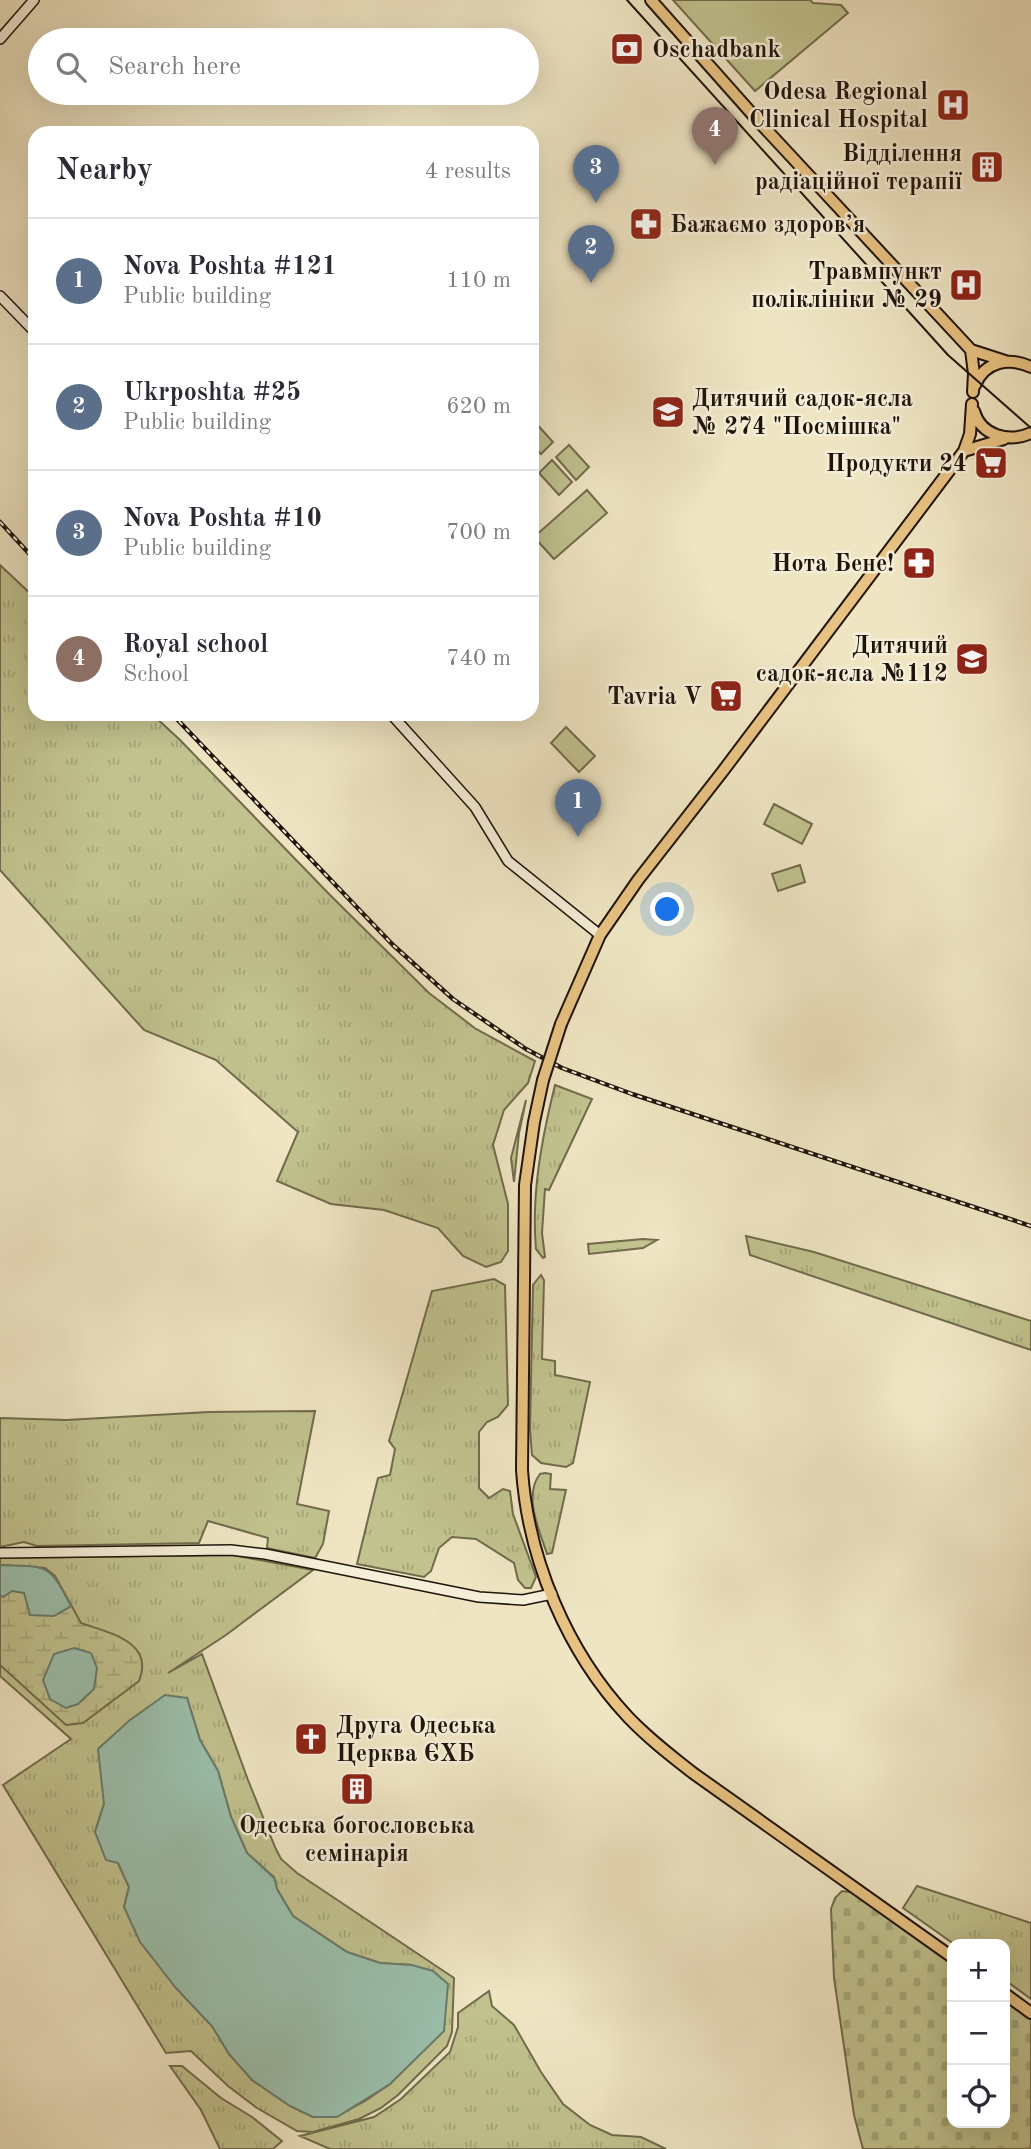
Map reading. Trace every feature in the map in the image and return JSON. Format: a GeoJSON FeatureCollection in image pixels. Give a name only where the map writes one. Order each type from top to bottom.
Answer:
{"type":"FeatureCollection","features":[{"type":"Feature","properties":{"kind":"highway"},"geometry":{"type":"LineString","coordinates":[[651,0],[753,115],[971,350],[1031,366]]}},
{"type":"Feature","properties":{"kind":"highway"},"geometry":{"type":"LineString","coordinates":[[947,1953],[659,1746],[627,1716],[599,1680],[567,1630],[529,1527],[524,1499],[525,1185],[543,1080],[561,1024],[600,935],[638,880],[964,451],[970,434],[973,392],[971,350]]}},
{"type":"Feature","properties":{"kind":"highway"},"geometry":{"type":"LineString","coordinates":[[1019,362],[1031,359]]}},
{"type":"Feature","properties":{"kind":"highway"},"geometry":{"type":"LineString","coordinates":[[973,392],[978,378],[986,370],[1007,361]]}},
{"type":"Feature","properties":{"kind":"highway"},"geometry":{"type":"LineString","coordinates":[[972,404],[983,427],[994,435],[1015,439],[1031,433]]}},
{"type":"Feature","properties":{"kind":"highway"},"geometry":{"type":"LineString","coordinates":[[964,451],[1006,438]]}},
{"type":"Feature","properties":{"kind":"highway"},"geometry":{"type":"LineString","coordinates":[[1010,1998],[1031,2013]]}},
{"type":"Feature","properties":{"kind":"street"},"geometry":{"type":"LineString","coordinates":[[0,38],[34,0]]}},
{"type":"Feature","properties":{"kind":"street"},"geometry":{"type":"LineString","coordinates":[[0,296],[28,325]]}},
{"type":"Feature","properties":{"kind":"street"},"geometry":{"type":"LineString","coordinates":[[397,721],[475,807],[508,862],[600,935]]}},
{"type":"Feature","properties":{"kind":"street"},"geometry":{"type":"LineString","coordinates":[[0,1553],[231,1550],[265,1554],[480,1597],[523,1600],[552,1594]]}},
{"type":"Feature","properties":{"kind":"green space"},"geometry":{"type":"Polygon","coordinates":[[[673,0],[810,0],[813,3],[841,5],[848,13],[755,91],[673,0]]]}},
{"type":"Feature","properties":{"kind":"green space"},"geometry":{"type":"Polygon","coordinates":[[[539,427],[553,442],[541,454],[539,452],[539,427]]]}},
{"type":"Feature","properties":{"kind":"green space"},"geometry":{"type":"Polygon","coordinates":[[[569,445],[589,467],[576,480],[556,457],[569,445]]]}},
{"type":"Feature","properties":{"kind":"green space"},"geometry":{"type":"Polygon","coordinates":[[[552,460],[572,482],[559,495],[539,473],[552,460]]]}},
{"type":"Feature","properties":{"kind":"green space"},"geometry":{"type":"Polygon","coordinates":[[[587,490],[607,513],[554,559],[539,542],[539,533],[587,490]]]}},
{"type":"Feature","properties":{"kind":"green space"},"geometry":{"type":"Polygon","coordinates":[[[0,565],[28,591],[28,721],[160,721],[429,993],[476,1029],[535,1061],[528,1083],[504,1110],[493,1145],[508,1204],[508,1251],[501,1262],[486,1267],[463,1256],[438,1228],[384,1210],[331,1204],[277,1181],[298,1132],[216,1060],[144,1030],[0,870],[0,565]]]}},
{"type":"Feature","properties":{"kind":"green space"},"geometry":{"type":"Polygon","coordinates":[[[566,727],[595,756],[579,772],[551,743],[566,727]]]}},
{"type":"Feature","properties":{"kind":"green space"},"geometry":{"type":"Polygon","coordinates":[[[774,804],[812,824],[802,844],[764,824],[774,804]]]}},
{"type":"Feature","properties":{"kind":"green space"},"geometry":{"type":"Polygon","coordinates":[[[800,865],[805,882],[778,891],[772,874],[800,865]]]}},
{"type":"Feature","properties":{"kind":"green space"},"geometry":{"type":"Polygon","coordinates":[[[555,1085],[592,1099],[549,1190],[545,1189],[543,1258],[536,1249],[536,1187],[555,1085]]]}},
{"type":"Feature","properties":{"kind":"green space"},"geometry":{"type":"Polygon","coordinates":[[[526,1100],[519,1133],[514,1182],[511,1158],[526,1100]]]}},
{"type":"Feature","properties":{"kind":"green space"},"geometry":{"type":"Polygon","coordinates":[[[746,1236],[814,1252],[1031,1321],[1031,1350],[750,1255],[746,1236]]]}},
{"type":"Feature","properties":{"kind":"green space"},"geometry":{"type":"Polygon","coordinates":[[[657,1240],[643,1248],[589,1254],[588,1244],[657,1240]]]}},
{"type":"Feature","properties":{"kind":"green space"},"geometry":{"type":"Polygon","coordinates":[[[541,1275],[544,1280],[542,1359],[555,1361],[555,1375],[590,1382],[573,1463],[566,1467],[541,1463],[532,1455],[530,1429],[533,1285],[541,1275]]]}},
{"type":"Feature","properties":{"kind":"green space"},"geometry":{"type":"Polygon","coordinates":[[[494,1279],[505,1285],[508,1405],[479,1432],[479,1488],[489,1498],[503,1489],[510,1491],[513,1514],[536,1577],[531,1588],[525,1588],[518,1580],[514,1563],[476,1539],[452,1537],[439,1548],[431,1571],[424,1577],[357,1564],[378,1478],[390,1475],[395,1449],[389,1441],[432,1291],[494,1279]]]}},
{"type":"Feature","properties":{"kind":"green space"},"geometry":{"type":"Polygon","coordinates":[[[315,1411],[297,1504],[329,1511],[323,1544],[315,1558],[267,1548],[268,1538],[208,1521],[199,1543],[37,1546],[24,1542],[0,1547],[0,1418],[66,1420],[209,1412],[315,1411]]]}},
{"type":"Feature","properties":{"kind":"green space"},"geometry":{"type":"Polygon","coordinates":[[[540,1474],[551,1474],[550,1489],[566,1490],[552,1553],[547,1554],[533,1502],[535,1483],[540,1474]]]}},
{"type":"Feature","properties":{"kind":"green space"},"geometry":{"type":"Polygon","coordinates":[[[232,1555],[313,1570],[226,1635],[168,1673],[202,1654],[248,1780],[281,1859],[297,1873],[454,1978],[452,2032],[447,2046],[398,2095],[381,2108],[359,2119],[313,2132],[297,2131],[257,2108],[228,2086],[191,2051],[166,2053],[3,1785],[71,1739],[0,1676],[0,1558],[232,1555]],[[187,1698],[104,1804],[95,1832],[118,1863],[129,1887],[124,1907],[176,1988],[212,2026],[229,2054],[252,2080],[290,2106],[313,2117],[337,2116],[390,2084],[443,2031],[412,1965],[380,1963],[347,1952],[293,1916],[277,1889],[274,1877],[247,1853],[231,1817],[218,1771],[200,1740],[187,1698]]]}},
{"type":"Feature","properties":{"kind":"green space"},"geometry":{"type":"Polygon","coordinates":[[[0,1565],[45,1568],[55,1576],[81,1623],[115,1635],[135,1648],[142,1667],[139,1681],[83,1723],[66,1725],[0,1665],[0,1565]]]}},
{"type":"Feature","properties":{"kind":"green space"},"geometry":{"type":"Polygon","coordinates":[[[917,1886],[1031,1923],[1031,1999],[1010,1984],[1010,1939],[947,1939],[903,1908],[917,1886]]]}},
{"type":"Feature","properties":{"kind":"green space"},"geometry":{"type":"Polygon","coordinates":[[[842,1891],[855,1893],[947,1957],[947,2128],[1010,2128],[1010,2001],[1031,2016],[1031,2149],[863,2149],[854,2115],[834,1978],[831,1909],[835,1898],[842,1891]]]}},
{"type":"Feature","properties":{"kind":"green space"},"geometry":{"type":"Polygon","coordinates":[[[489,1991],[492,2006],[514,2025],[563,2104],[590,2125],[612,2135],[641,2137],[666,2149],[330,2149],[300,2136],[374,2117],[401,2099],[450,2052],[458,2027],[458,2013],[489,1991]]]}},
{"type":"Feature","properties":{"kind":"green space"},"geometry":{"type":"Polygon","coordinates":[[[170,2066],[182,2066],[221,2098],[252,2117],[282,2141],[273,2149],[220,2149],[201,2110],[170,2066]]]}},
{"type":"Feature","properties":{"kind":"shaded area"},"geometry":{"type":"Polygon","coordinates":[[[0,1565],[38,1567],[45,1570],[57,1581],[71,1606],[54,1616],[30,1615],[24,1593],[12,1591],[3,1597],[0,1595],[0,1565]]]}},
{"type":"Feature","properties":{"kind":"shaded area"},"geometry":{"type":"Polygon","coordinates":[[[74,1648],[91,1653],[97,1668],[94,1689],[78,1704],[66,1708],[50,1699],[43,1680],[54,1654],[74,1648]]]}},
{"type":"Feature","properties":{"kind":"shaded area"},"geometry":{"type":"Polygon","coordinates":[[[165,1695],[187,1698],[200,1740],[218,1771],[231,1817],[247,1853],[274,1878],[277,1889],[293,1916],[347,1952],[380,1963],[412,1965],[433,1971],[448,1984],[444,2031],[390,2084],[337,2117],[313,2117],[290,2106],[252,2080],[229,2054],[212,2026],[176,1988],[140,1942],[124,1907],[129,1887],[118,1863],[106,1860],[95,1832],[104,1804],[98,1749],[130,1720],[165,1695]]]}},
{"type":"Feature","properties":{"kind":"tram line"},"geometry":{"type":"LineString","coordinates":[[627,0],[948,355],[1031,428]]}},
{"type":"Feature","properties":{"kind":"railway"},"geometry":{"type":"LineString","coordinates":[[0,522],[28,552]]}},
{"type":"Feature","properties":{"kind":"railway"},"geometry":{"type":"LineString","coordinates":[[179,721],[393,945],[453,999],[526,1049],[562,1068],[632,1094],[1031,1226]]}},
{"type":"Feature","properties":{"kind":"place","name":"Oschadbank"},"geometry":{"type":"Point","coordinates":[627,49]}},
{"type":"Feature","properties":{"kind":"place","name":"Odesa Regional Clinical Hospital"},"geometry":{"type":"Point","coordinates":[953,105]}},
{"type":"Feature","properties":{"kind":"place","name":"Royal school"},"geometry":{"type":"Point","coordinates":[715,165]}},
{"type":"Feature","properties":{"kind":"place","name":"Відділення радіаційної терапії"},"geometry":{"type":"Point","coordinates":[987,167]}},
{"type":"Feature","properties":{"kind":"place","name":"Nova Poshta #10"},"geometry":{"type":"Point","coordinates":[596,203]}},
{"type":"Feature","properties":{"kind":"place","name":"Бажаємо здоровʼя"},"geometry":{"type":"Point","coordinates":[646,224]}},
{"type":"Feature","properties":{"kind":"place","name":"Ukrposhta #25"},"geometry":{"type":"Point","coordinates":[591,283]}},
{"type":"Feature","properties":{"kind":"place","name":"Травмпункт поліклініки № 29"},"geometry":{"type":"Point","coordinates":[966,285]}},
{"type":"Feature","properties":{"kind":"place","name":"Дитячий садок-ясла № 274 \"Посмішка\""},"geometry":{"type":"Point","coordinates":[668,412]}},
{"type":"Feature","properties":{"kind":"place","name":"Продукти 24"},"geometry":{"type":"Point","coordinates":[991,463]}},
{"type":"Feature","properties":{"kind":"place","name":"Нота Бене!"},"geometry":{"type":"Point","coordinates":[919,563]}},
{"type":"Feature","properties":{"kind":"place","name":"Дитячий садок-ясла №112"},"geometry":{"type":"Point","coordinates":[972,659]}},
{"type":"Feature","properties":{"kind":"place","name":"Tavria V"},"geometry":{"type":"Point","coordinates":[726,696]}},
{"type":"Feature","properties":{"kind":"place","name":"Nova Poshta #121"},"geometry":{"type":"Point","coordinates":[578,837]}},
{"type":"Feature","properties":{"kind":"place","name":"Друга Одеська Церква ЄХБ"},"geometry":{"type":"Point","coordinates":[311,1739]}},
{"type":"Feature","properties":{"kind":"place","name":"Одеська богословська семінарія"},"geometry":{"type":"Point","coordinates":[357,1789]}}]}
